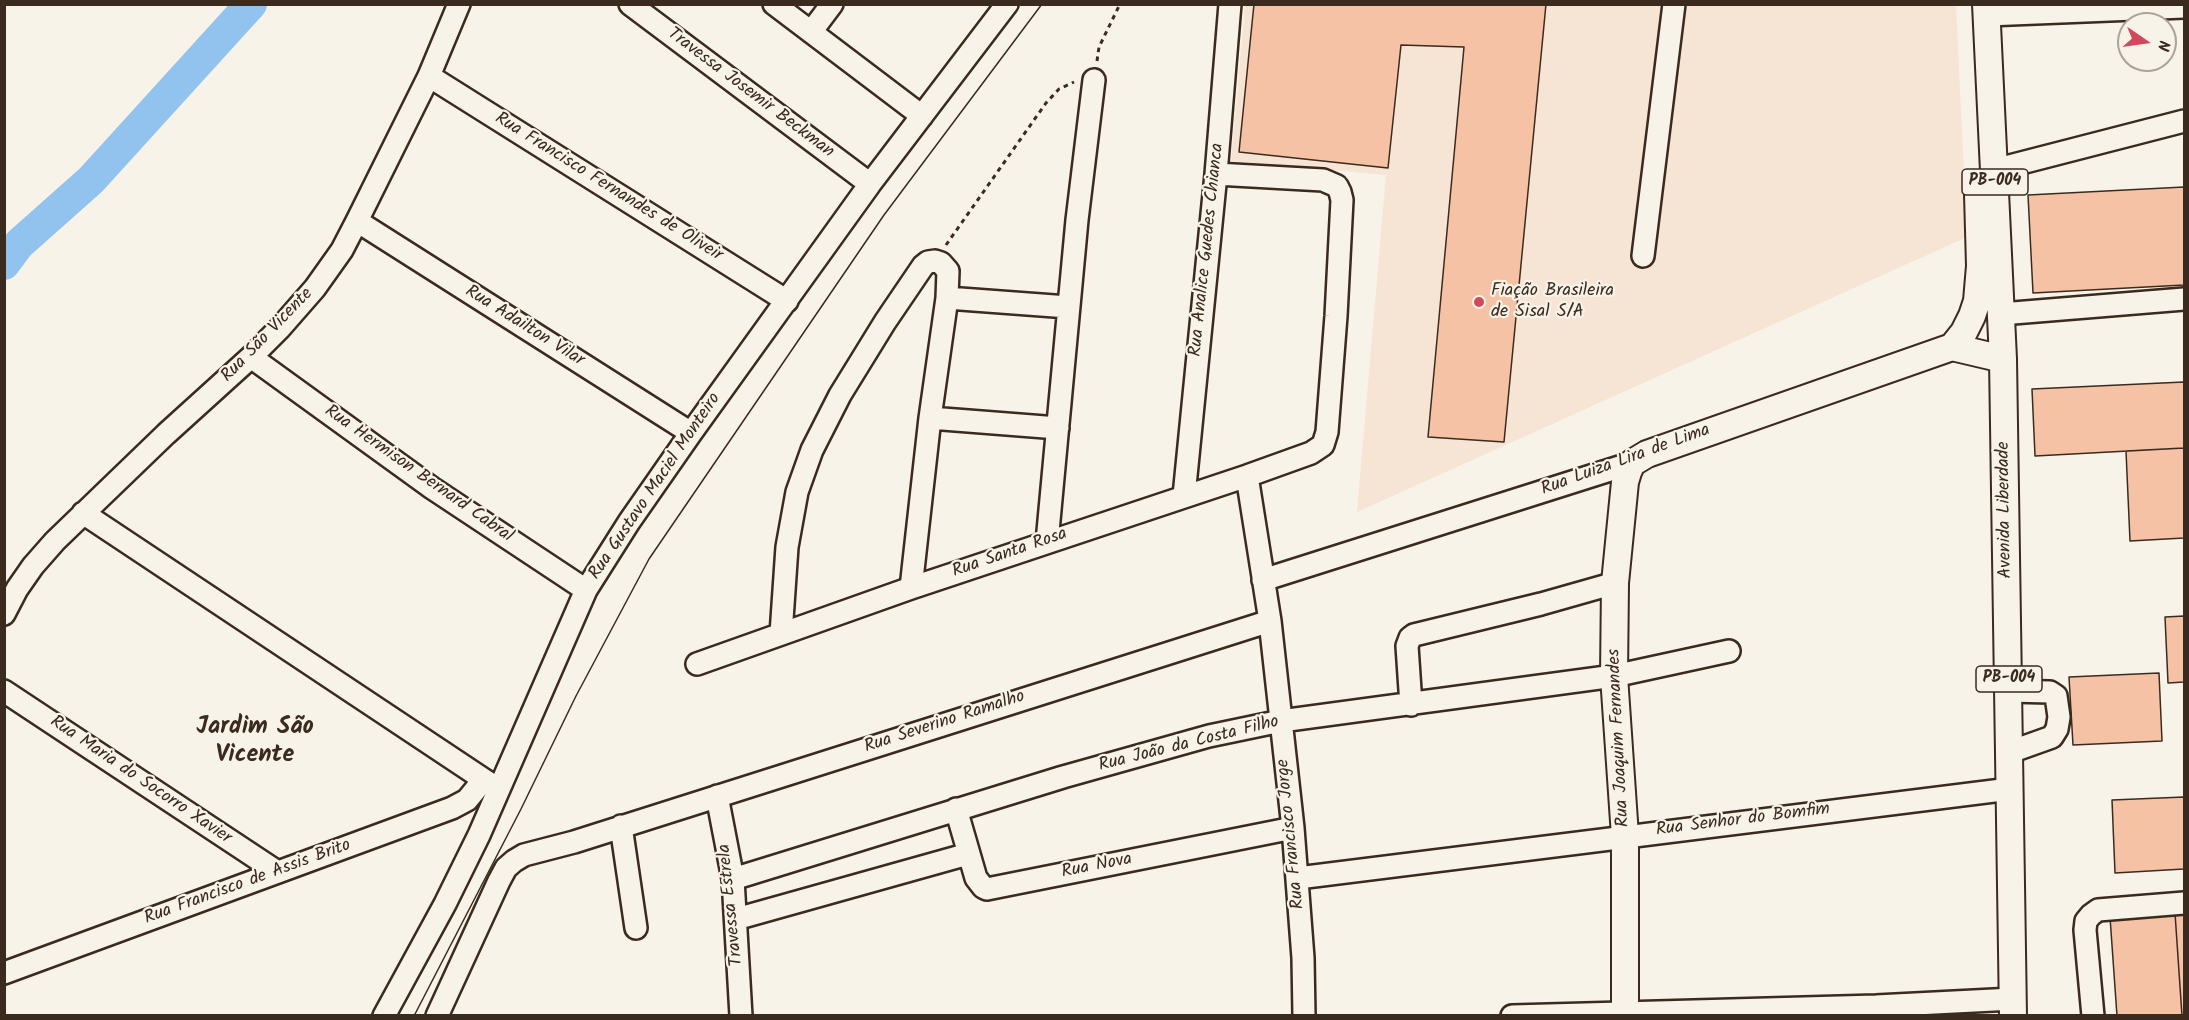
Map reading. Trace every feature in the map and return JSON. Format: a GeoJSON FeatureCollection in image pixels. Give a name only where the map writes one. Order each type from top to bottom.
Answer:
{"type":"FeatureCollection","features":[{"type":"Feature","properties":{"kind":"main road","name":"Avenida Liberdade"},"geometry":{"type":"LineString","coordinates":[[1981,8],[1994,170],[2003,359],[2013,1007]]}},
{"type":"Feature","properties":{"kind":"main road","name":"PB-004"},"geometry":{"type":"LineString","coordinates":[[1952,347],[1972,316],[1977,301],[1980,266],[1981,8]]}},
{"type":"Feature","properties":{"kind":"main road"},"geometry":{"type":"LineString","coordinates":[[1952,347],[2003,359]]}},
{"type":"Feature","properties":{"kind":"main road","name":"Rua Luiza Lira de Lima"},"geometry":{"type":"LineString","coordinates":[[1632,463],[1658,450],[1952,347]]}},
{"type":"Feature","properties":{"kind":"main road","name":"Rua Joaquim Fernandes"},"geometry":{"type":"LineString","coordinates":[[1625,1014],[1625,836],[1614,676],[1615,583],[1624,482],[1632,463]]}},
{"type":"Feature","properties":{"kind":"street","name":"Rua São Vicente"},"geometry":{"type":"LineString","coordinates":[[4,614],[17,589],[33,566],[83,513],[251,357],[315,288],[342,250],[357,221],[429,76],[459,4]]}},
{"type":"Feature","properties":{"kind":"street","name":"Travessa Josemir Beckman"},"geometry":{"type":"LineString","coordinates":[[630,4],[870,184]]}},
{"type":"Feature","properties":{"kind":"street"},"geometry":{"type":"LineString","coordinates":[[774,4],[922,116]]}},
{"type":"Feature","properties":{"kind":"street"},"geometry":{"type":"LineString","coordinates":[[811,32],[832,4]]}},
{"type":"Feature","properties":{"kind":"street","name":"Rua Gustavo Maciel Monteiro"},"geometry":{"type":"LineString","coordinates":[[384,1016],[466,864],[490,784],[586,590],[629,522],[691,433],[870,184],[1007,4]]}},
{"type":"Feature","properties":{"kind":"street","name":"Rua Analice Guedes Chianca"},"geometry":{"type":"LineString","coordinates":[[1184,496],[1216,174],[1230,4]]}},
{"type":"Feature","properties":{"kind":"street"},"geometry":{"type":"LineString","coordinates":[[1643,256],[1674,4]]}},
{"type":"Feature","properties":{"kind":"street"},"geometry":{"type":"LineString","coordinates":[[1981,8],[2184,7]]}},
{"type":"Feature","properties":{"kind":"street","name":"Rua Francisco Fernandes de Oliveir"},"geometry":{"type":"LineString","coordinates":[[429,76],[787,301]]}},
{"type":"Feature","properties":{"kind":"street"},"geometry":{"type":"LineString","coordinates":[[1047,542],[1068,307],[1094,80]]}},
{"type":"Feature","properties":{"kind":"street"},"geometry":{"type":"LineString","coordinates":[[1994,170],[2184,121]]}},
{"type":"Feature","properties":{"kind":"street","name":"Rua Santa Rosa"},"geometry":{"type":"LineString","coordinates":[[698,664],[910,588],[1247,476],[1311,453],[1323,445],[1327,432],[1336,316],[1342,201],[1340,192],[1337,186],[1323,180],[1216,174]]}},
{"type":"Feature","properties":{"kind":"street","name":"Rua Adailton Vilar"},"geometry":{"type":"LineString","coordinates":[[357,221],[691,433]]}},
{"type":"Feature","properties":{"kind":"street"},"geometry":{"type":"LineString","coordinates":[[781,634],[787,548],[797,492],[812,450],[840,395],[885,322],[923,266],[935,261],[941,263],[948,272],[947,298],[910,588]]}},
{"type":"Feature","properties":{"kind":"street"},"geometry":{"type":"LineString","coordinates":[[947,298],[1068,307]]}},
{"type":"Feature","properties":{"kind":"street"},"geometry":{"type":"LineString","coordinates":[[2001,314],[2184,299]]}},
{"type":"Feature","properties":{"kind":"street","name":"Rua Hermison Bernard Cabral"},"geometry":{"type":"LineString","coordinates":[[251,357],[432,488],[586,590]]}},
{"type":"Feature","properties":{"kind":"street"},"geometry":{"type":"LineString","coordinates":[[930,418],[1058,428]]}},
{"type":"Feature","properties":{"kind":"street","name":"Rua Luiza Lira de Lima"},"geometry":{"type":"LineString","coordinates":[[1263,580],[1632,463]]}},
{"type":"Feature","properties":{"kind":"street","name":"Rua Francisco Jorge"},"geometry":{"type":"LineString","coordinates":[[1247,476],[1270,621],[1293,828],[1298,878],[1304,1016]]}},
{"type":"Feature","properties":{"kind":"street"},"geometry":{"type":"LineString","coordinates":[[83,513],[490,784]]}},
{"type":"Feature","properties":{"kind":"street"},"geometry":{"type":"LineString","coordinates":[[1411,705],[1407,646],[1414,635],[1615,583]]}},
{"type":"Feature","properties":{"kind":"street","name":"Rua Severino Ramalho"},"geometry":{"type":"LineString","coordinates":[[437,1016],[506,868],[524,855],[1270,621]]}},
{"type":"Feature","properties":{"kind":"street","name":"Rua João da Costa Filho"},"geometry":{"type":"LineString","coordinates":[[733,879],[956,809],[1209,736],[1281,721],[1614,676],[1729,651]]}},
{"type":"Feature","properties":{"kind":"street","name":"Rua Maria do Socorro Xavier"},"geometry":{"type":"LineString","coordinates":[[4,691],[276,871]]}},
{"type":"Feature","properties":{"kind":"street"},"geometry":{"type":"LineString","coordinates":[[2009,691],[2050,692],[2056,696],[2059,717],[2057,729],[2052,737],[2010,752]]}},
{"type":"Feature","properties":{"kind":"street","name":"Rua Francisco de Assis Brito"},"geometry":{"type":"LineString","coordinates":[[4,973],[452,808],[490,784]]}},
{"type":"Feature","properties":{"kind":"street","name":"Rua Senhor do Bomfim"},"geometry":{"type":"LineString","coordinates":[[1298,878],[2010,789]]}},
{"type":"Feature","properties":{"kind":"street","name":"Travessa Estrela"},"geometry":{"type":"LineString","coordinates":[[717,796],[733,879],[741,1016]]}},
{"type":"Feature","properties":{"kind":"street","name":"Rua Nova"},"geometry":{"type":"LineString","coordinates":[[956,809],[976,878],[982,887],[987,889],[1293,828]]}},
{"type":"Feature","properties":{"kind":"street"},"geometry":{"type":"LineString","coordinates":[[621,826],[636,928]]}},
{"type":"Feature","properties":{"kind":"street"},"geometry":{"type":"LineString","coordinates":[[736,919],[968,854]]}},
{"type":"Feature","properties":{"kind":"street"},"geometry":{"type":"LineString","coordinates":[[2093,1016],[2086,921],[2098,910],[2184,903]]}},
{"type":"Feature","properties":{"kind":"street"},"geometry":{"type":"LineString","coordinates":[[1512,1016],[1876,1006],[2013,1007]]}},
{"type":"Feature","properties":{"kind":"path"},"geometry":{"type":"LineString","coordinates":[[935,261],[1046,103],[1059,89],[1074,82],[1094,80],[1099,47],[1120,4]]}},
{"type":"Feature","properties":{"kind":"shaded area"},"geometry":{"type":"Polygon","coordinates":[[[1245,5],[1956,5],[1967,237],[1357,512],[1386,175],[1231,161],[1245,5]]]}},
{"type":"Feature","properties":{"kind":"building","name":"Fiação Brasileira de Sisal S/A"},"geometry":{"type":"Polygon","coordinates":[[[1254,4],[1546,4],[1504,442],[1428,437],[1464,47],[1401,45],[1388,168],[1239,152],[1254,4]]]}},
{"type":"Feature","properties":{"kind":"building"},"geometry":{"type":"Polygon","coordinates":[[[2184,187],[2184,285],[2033,293],[2028,195],[2184,187]]]}},
{"type":"Feature","properties":{"kind":"building"},"geometry":{"type":"Polygon","coordinates":[[[2184,382],[2184,448],[2035,456],[2032,389],[2184,382]]]}},
{"type":"Feature","properties":{"kind":"building"},"geometry":{"type":"Polygon","coordinates":[[[2184,448],[2184,538],[2130,541],[2126,451],[2184,448]]]}},
{"type":"Feature","properties":{"kind":"building"},"geometry":{"type":"Polygon","coordinates":[[[2184,616],[2184,682],[2168,683],[2165,617],[2184,616]]]}},
{"type":"Feature","properties":{"kind":"building"},"geometry":{"type":"Polygon","coordinates":[[[2159,673],[2162,741],[2073,745],[2069,677],[2159,673]]]}},
{"type":"Feature","properties":{"kind":"building"},"geometry":{"type":"Polygon","coordinates":[[[2184,797],[2184,869],[2115,873],[2112,800],[2184,797]]]}},
{"type":"Feature","properties":{"kind":"building"},"geometry":{"type":"Polygon","coordinates":[[[2184,912],[2184,1016],[2182,1016],[2175,913],[2184,912]]]}},
{"type":"Feature","properties":{"kind":"building"},"geometry":{"type":"Polygon","coordinates":[[[2175,913],[2182,1016],[2117,1016],[2110,917],[2175,913]]]}},
{"type":"Feature","properties":{"kind":"waterway"},"geometry":{"type":"LineString","coordinates":[[4,264],[19,244],[91,180],[251,4]]}},
{"type":"Feature","properties":{"kind":"tram line"},"geometry":{"type":"LineString","coordinates":[[414,1016],[521,809],[576,696],[649,559],[884,215],[1042,4]]}},
{"type":"Feature","properties":{"kind":"place","name":"Fiação Brasileira de Sisal S/A"},"geometry":{"type":"Point","coordinates":[1479,302]}},
{"type":"Feature","properties":{"kind":"district","name":"Jardim São Vicente"},"geometry":{"type":"Point","coordinates":[255,743]}}]}
